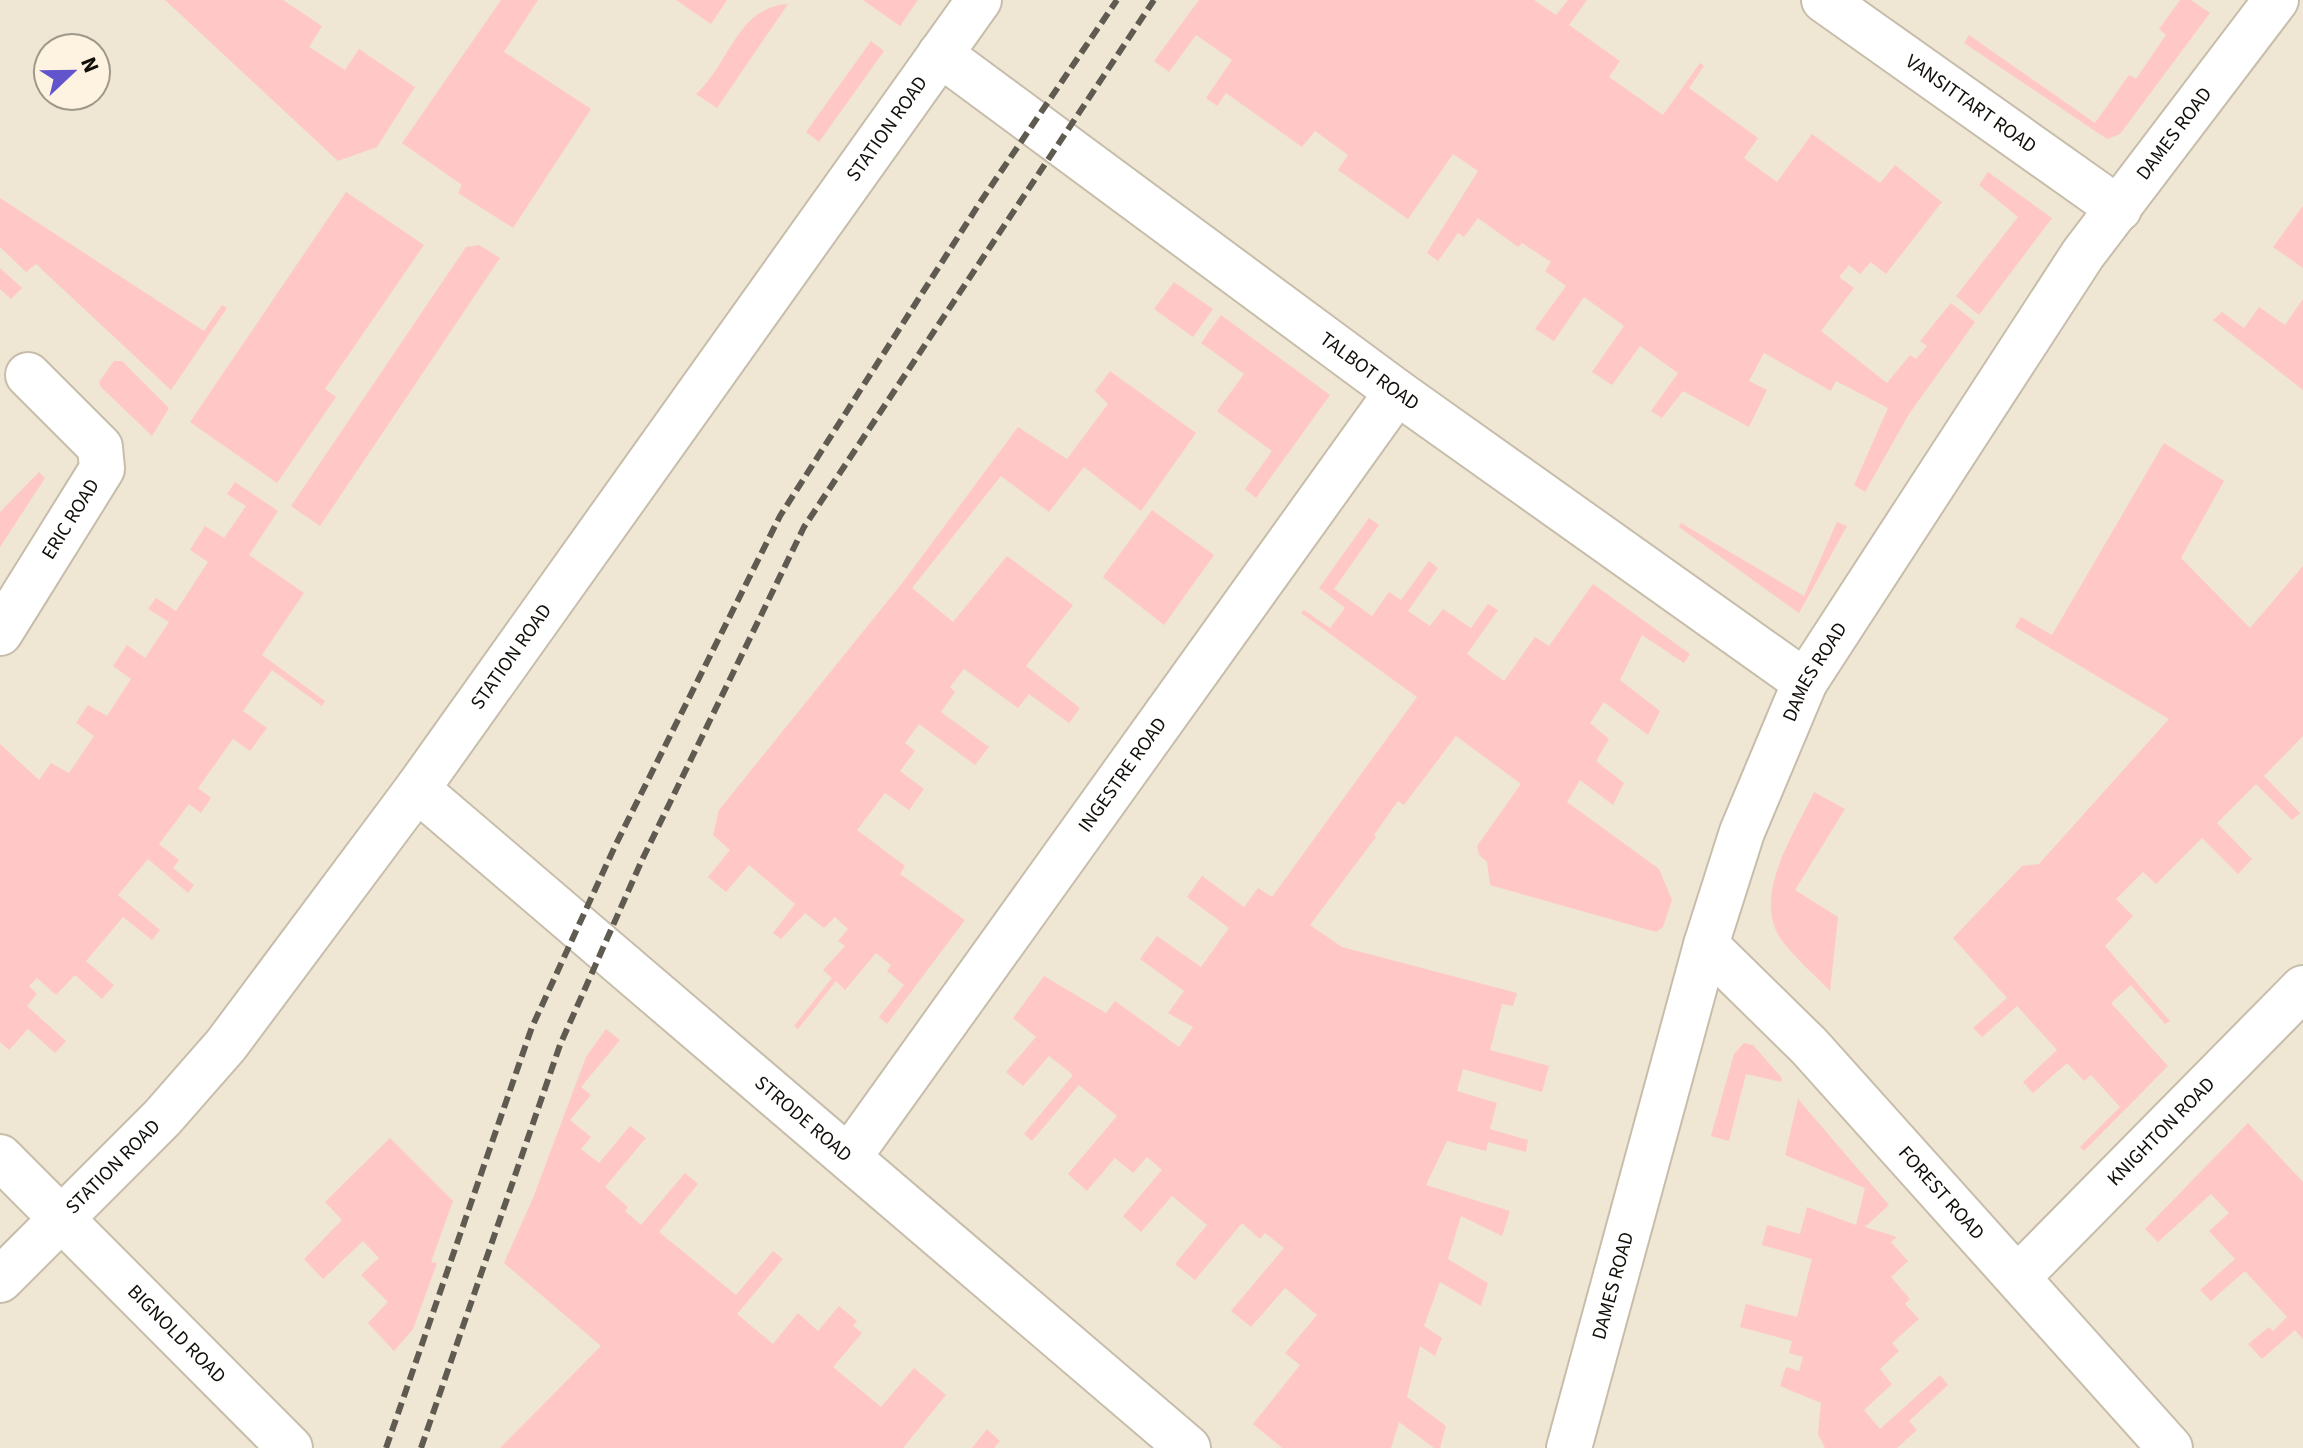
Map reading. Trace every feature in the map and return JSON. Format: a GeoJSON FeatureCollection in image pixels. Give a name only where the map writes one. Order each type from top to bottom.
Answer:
{"type":"FeatureCollection","features":[{"type":"Feature","properties":{"kind":"street","name":"STATION ROAD"},"geometry":{"type":"LineString","coordinates":[[0,1280],[162,1118],[226,1045],[417,789],[979,0]]}},
{"type":"Feature","properties":{"kind":"street","name":"VANSITTART ROAD"},"geometry":{"type":"LineString","coordinates":[[1824,0],[2119,209]]}},
{"type":"Feature","properties":{"kind":"street","name":"DAMES ROAD"},"geometry":{"type":"LineString","coordinates":[[1569,1448],[1706,945],[1742,832],[1805,682],[2083,254],[2276,0]]}},
{"type":"Feature","properties":{"kind":"street","name":"TALBOT ROAD"},"geometry":{"type":"LineString","coordinates":[[940,54],[1397,392],[1805,682]]}},
{"type":"Feature","properties":{"kind":"street","name":"ERIC ROAD"},"geometry":{"type":"LineString","coordinates":[[0,633],[102,469],[103,458],[93,438],[28,375]]}},
{"type":"Feature","properties":{"kind":"street","name":"INGESTRE ROAD"},"geometry":{"type":"LineString","coordinates":[[849,1157],[1397,392]]}},
{"type":"Feature","properties":{"kind":"street","name":"STRODE ROAD"},"geometry":{"type":"LineString","coordinates":[[417,789],[1188,1448]]}},
{"type":"Feature","properties":{"kind":"street","name":"FOREST ROAD"},"geometry":{"type":"LineString","coordinates":[[1706,945],[1809,1046],[2170,1448]]}},
{"type":"Feature","properties":{"kind":"street","name":"KNIGHTON ROAD"},"geometry":{"type":"LineString","coordinates":[[2018,1277],[2303,988]]}},
{"type":"Feature","properties":{"kind":"street","name":"BIGNOLD ROAD"},"geometry":{"type":"LineString","coordinates":[[0,1157],[290,1448]]}},
{"type":"Feature","properties":{"kind":"shaded area"},"geometry":{"type":"Polygon","coordinates":[[[165,0],[283,0],[322,26],[309,47],[345,70],[359,49],[415,87],[377,147],[338,161],[165,0]]]}},
{"type":"Feature","properties":{"kind":"shaded area"},"geometry":{"type":"Polygon","coordinates":[[[501,0],[538,0],[504,52],[591,109],[513,228],[458,193],[462,185],[402,143],[501,0]]]}},
{"type":"Feature","properties":{"kind":"shaded area"},"geometry":{"type":"Polygon","coordinates":[[[676,0],[727,0],[711,24],[676,0]]]}},
{"type":"Feature","properties":{"kind":"shaded area"},"geometry":{"type":"Polygon","coordinates":[[[863,0],[918,0],[900,26],[863,0]]]}},
{"type":"Feature","properties":{"kind":"shaded area"},"geometry":{"type":"Polygon","coordinates":[[[1199,0],[1534,0],[1556,15],[1568,0],[1587,0],[1569,25],[1620,61],[1609,77],[1663,115],[1700,63],[1704,66],[1689,88],[1758,138],[1744,158],[1777,182],[1812,134],[1880,183],[1895,165],[1942,202],[1886,274],[1871,262],[1860,274],[1849,265],[1839,277],[1854,288],[1821,331],[1887,383],[1910,355],[1916,359],[1927,346],[1920,341],[1951,303],[1975,322],[1909,414],[1865,492],[1854,485],[1888,408],[1836,381],[1831,391],[1764,353],[1749,381],[1767,390],[1749,427],[1683,391],[1662,418],[1651,411],[1678,373],[1640,346],[1612,385],[1592,372],[1624,326],[1584,297],[1554,341],[1535,329],[1566,286],[1545,271],[1551,262],[1522,243],[1518,247],[1478,218],[1464,237],[1458,233],[1438,261],[1427,253],[1478,171],[1453,154],[1408,219],[1338,170],[1348,155],[1315,131],[1302,147],[1226,93],[1217,106],[1206,98],[1232,60],[1196,35],[1169,72],[1154,61],[1199,0]]]}},
{"type":"Feature","properties":{"kind":"shaded area"},"geometry":{"type":"Polygon","coordinates":[[[2180,0],[2191,0],[2210,13],[2120,134],[2107,139],[1964,43],[1969,35],[2095,123],[2129,75],[2136,79],[2166,35],[2159,29],[2180,0]]]}},
{"type":"Feature","properties":{"kind":"shaded area"},"geometry":{"type":"Polygon","coordinates":[[[788,4],[717,108],[696,94],[745,26],[757,15],[788,4]]]}},
{"type":"Feature","properties":{"kind":"shaded area"},"geometry":{"type":"Polygon","coordinates":[[[871,41],[884,51],[819,142],[806,132],[871,41]]]}},
{"type":"Feature","properties":{"kind":"shaded area"},"geometry":{"type":"Polygon","coordinates":[[[1988,172],[2052,218],[1979,315],[1956,296],[2018,217],[1979,185],[1988,172]]]}},
{"type":"Feature","properties":{"kind":"shaded area"},"geometry":{"type":"Polygon","coordinates":[[[346,192],[424,245],[325,389],[336,397],[277,483],[190,422],[346,192]]]}},
{"type":"Feature","properties":{"kind":"shaded area"},"geometry":{"type":"Polygon","coordinates":[[[0,198],[204,331],[222,305],[227,308],[171,390],[36,264],[26,272],[0,247],[0,198]]]}},
{"type":"Feature","properties":{"kind":"shaded area"},"geometry":{"type":"Polygon","coordinates":[[[2303,206],[2303,268],[2273,247],[2303,206]]]}},
{"type":"Feature","properties":{"kind":"shaded area"},"geometry":{"type":"Polygon","coordinates":[[[479,245],[500,258],[320,526],[291,506],[466,247],[479,245]]]}},
{"type":"Feature","properties":{"kind":"shaded area"},"geometry":{"type":"Polygon","coordinates":[[[0,268],[22,288],[11,299],[0,289],[0,268]]]}},
{"type":"Feature","properties":{"kind":"shaded area"},"geometry":{"type":"Polygon","coordinates":[[[1174,282],[1213,309],[1193,337],[1154,309],[1174,282]]]}},
{"type":"Feature","properties":{"kind":"shaded area"},"geometry":{"type":"Polygon","coordinates":[[[2303,299],[2303,390],[2213,320],[2222,312],[2244,328],[2259,307],[2285,325],[2303,299]]]}},
{"type":"Feature","properties":{"kind":"shaded area"},"geometry":{"type":"Polygon","coordinates":[[[1221,315],[1330,395],[1256,498],[1245,489],[1272,451],[1217,411],[1244,374],[1201,343],[1221,315]]]}},
{"type":"Feature","properties":{"kind":"shaded area"},"geometry":{"type":"Polygon","coordinates":[[[114,361],[122,361],[169,408],[152,436],[101,387],[99,382],[114,361]]]}},
{"type":"Feature","properties":{"kind":"shaded area"},"geometry":{"type":"Polygon","coordinates":[[[1110,371],[1196,433],[1141,511],[1084,467],[1049,512],[1001,476],[912,588],[953,622],[1007,556],[1073,605],[1026,666],[1080,708],[1069,723],[1029,694],[1018,708],[964,669],[950,687],[955,692],[941,712],[989,747],[975,765],[919,724],[905,743],[915,751],[900,771],[924,789],[909,810],[885,793],[857,830],[905,866],[900,874],[965,920],[887,1024],[879,1017],[904,985],[887,971],[891,965],[876,953],[845,990],[836,981],[798,1029],[794,1026],[832,978],[823,970],[845,946],[838,941],[848,929],[835,917],[824,928],[805,913],[781,939],[773,933],[795,904],[749,865],[726,892],[708,877],[730,850],[713,835],[719,810],[903,582],[1018,427],[1067,459],[1108,404],[1095,391],[1110,371]]]}},
{"type":"Feature","properties":{"kind":"shaded area"},"geometry":{"type":"Polygon","coordinates":[[[2164,443],[2224,481],[2181,558],[2250,628],[2303,566],[2303,736],[2264,776],[2300,813],[2292,820],[2256,784],[2217,823],[2252,859],[2238,874],[2202,838],[2156,884],[2143,872],[2116,899],[2133,916],[2105,946],[2170,1021],[2165,1024],[2131,985],[2111,1003],[2168,1066],[2084,1151],[2080,1147],[2120,1107],[2091,1075],[2084,1081],[2067,1063],[2033,1093],[2023,1082],[2057,1050],[2017,1006],[1982,1037],[1973,1028],[2007,998],[1953,938],[2022,866],[2039,864],[2169,719],[2015,627],[2021,617],[2052,635],[2164,443]]]}},
{"type":"Feature","properties":{"kind":"shaded area"},"geometry":{"type":"Polygon","coordinates":[[[39,472],[45,478],[0,547],[0,512],[39,472]]]}},
{"type":"Feature","properties":{"kind":"shaded area"},"geometry":{"type":"Polygon","coordinates":[[[235,482],[278,511],[249,555],[304,593],[262,655],[325,701],[322,706],[272,670],[243,711],[267,728],[250,751],[233,739],[198,788],[211,798],[201,813],[189,804],[159,844],[179,860],[173,868],[194,885],[188,893],[148,859],[118,895],[160,930],[152,940],[123,917],[86,961],[114,985],[102,999],[75,975],[56,995],[37,978],[29,986],[37,994],[27,1006],[66,1041],[55,1053],[28,1029],[9,1050],[0,1042],[0,744],[39,780],[51,763],[69,773],[94,736],[76,723],[88,705],[107,716],[131,679],[113,666],[127,645],[145,658],[169,622],[148,609],[156,598],[176,611],[208,562],[190,550],[205,526],[224,538],[246,506],[227,494],[235,482]]]}},
{"type":"Feature","properties":{"kind":"shaded area"},"geometry":{"type":"Polygon","coordinates":[[[1152,510],[1214,555],[1164,625],[1103,577],[1152,510]]]}},
{"type":"Feature","properties":{"kind":"shaded area"},"geometry":{"type":"Polygon","coordinates":[[[1369,518],[1379,525],[1334,589],[1372,616],[1389,592],[1401,600],[1429,561],[1438,568],[1408,611],[1430,626],[1443,609],[1471,628],[1488,604],[1498,610],[1467,654],[1504,681],[1535,637],[1549,646],[1593,584],[1690,654],[1684,663],[1642,635],[1620,680],[1660,711],[1648,735],[1604,702],[1590,723],[1609,739],[1596,761],[1624,783],[1613,805],[1580,780],[1567,802],[1659,869],[1672,900],[1663,927],[1656,932],[1490,885],[1487,862],[1479,855],[1477,846],[1521,784],[1456,736],[1404,805],[1398,801],[1374,835],[1376,837],[1310,925],[1342,947],[1517,993],[1513,1006],[1502,1004],[1490,1050],[1549,1066],[1542,1092],[1463,1069],[1457,1091],[1497,1103],[1490,1129],[1528,1140],[1526,1152],[1488,1142],[1486,1151],[1447,1141],[1426,1185],[1510,1211],[1502,1236],[1461,1216],[1448,1259],[1488,1283],[1481,1306],[1440,1282],[1424,1326],[1442,1338],[1435,1356],[1420,1346],[1407,1397],[1446,1426],[1440,1448],[1434,1448],[1399,1422],[1391,1448],[1282,1448],[1253,1424],[1300,1365],[1285,1353],[1317,1315],[1285,1288],[1251,1327],[1231,1311],[1284,1248],[1265,1233],[1260,1239],[1242,1223],[1195,1280],[1175,1264],[1207,1225],[1172,1196],[1141,1232],[1123,1216],[1162,1170],[1147,1157],[1133,1173],[1115,1158],[1087,1191],[1068,1174],[1117,1116],[1079,1085],[1032,1141],[1024,1134],[1073,1075],[1049,1056],[1023,1086],[1006,1072],[1036,1037],[1013,1018],[1044,976],[1106,1013],[1115,1001],[1179,1047],[1193,1027],[1168,1013],[1184,991],[1140,959],[1157,936],[1201,967],[1229,928],[1187,897],[1202,876],[1244,907],[1258,888],[1272,897],[1417,697],[1301,613],[1304,610],[1330,628],[1345,608],[1319,588],[1369,518]]]}},
{"type":"Feature","properties":{"kind":"shaded area"},"geometry":{"type":"Polygon","coordinates":[[[1837,522],[1847,526],[1799,613],[1679,527],[1681,523],[1804,596],[1837,522]]]}},
{"type":"Feature","properties":{"kind":"shaded area"},"geometry":{"type":"Polygon","coordinates":[[[1814,792],[1845,809],[1795,890],[1838,917],[1830,991],[1783,942],[1774,925],[1771,906],[1779,866],[1814,792]]]}},
{"type":"Feature","properties":{"kind":"shaded area"},"geometry":{"type":"Polygon","coordinates":[[[606,1029],[620,1040],[581,1087],[591,1095],[570,1120],[591,1137],[581,1149],[599,1163],[630,1126],[646,1138],[605,1187],[628,1207],[625,1211],[641,1225],[685,1173],[698,1184],[659,1232],[736,1295],[773,1251],[783,1259],[737,1314],[773,1344],[798,1313],[818,1331],[839,1306],[857,1321],[853,1326],[862,1333],[833,1367],[881,1407],[914,1368],[946,1395],[903,1448],[500,1448],[601,1346],[504,1263],[533,1198],[586,1057],[606,1029]]]}},
{"type":"Feature","properties":{"kind":"shaded area"},"geometry":{"type":"Polygon","coordinates":[[[1744,1043],[1753,1045],[1782,1078],[1781,1082],[1746,1074],[1729,1141],[1711,1136],[1734,1054],[1744,1043]]]}},
{"type":"Feature","properties":{"kind":"shaded area"},"geometry":{"type":"Polygon","coordinates":[[[1798,1099],[1889,1205],[1865,1227],[1897,1237],[1891,1242],[1908,1261],[1891,1277],[1910,1299],[1905,1304],[1919,1319],[1892,1343],[1899,1351],[1880,1369],[1892,1384],[1864,1410],[1880,1429],[1940,1375],[1948,1385],[1909,1421],[1917,1430],[1897,1448],[1825,1448],[1818,1434],[1821,1403],[1780,1386],[1786,1367],[1799,1371],[1803,1357],[1789,1353],[1792,1341],[1740,1327],[1746,1304],[1797,1317],[1812,1259],[1762,1245],[1767,1225],[1800,1234],[1807,1207],[1856,1225],[1865,1188],[1785,1155],[1798,1099]]]}},
{"type":"Feature","properties":{"kind":"shaded area"},"geometry":{"type":"Polygon","coordinates":[[[2248,1123],[2303,1182],[2303,1339],[2295,1330],[2262,1359],[2248,1344],[2269,1327],[2273,1331],[2287,1317],[2245,1271],[2211,1301],[2200,1290],[2235,1259],[2209,1231],[2229,1213],[2211,1194],[2158,1242],[2145,1229],[2248,1123]]]}},
{"type":"Feature","properties":{"kind":"shaded area"},"geometry":{"type":"Polygon","coordinates":[[[390,1138],[453,1201],[431,1262],[437,1263],[413,1329],[394,1351],[368,1323],[388,1302],[361,1275],[379,1258],[363,1241],[323,1279],[304,1259],[342,1220],[325,1202],[390,1138]]]}},
{"type":"Feature","properties":{"kind":"shaded area"},"geometry":{"type":"Polygon","coordinates":[[[987,1429],[1000,1441],[994,1448],[972,1448],[987,1429]]]}},
{"type":"Feature","properties":{"kind":"railway"},"geometry":{"type":"LineString","coordinates":[[386,1448],[532,1027],[616,844],[780,516],[979,204],[1117,0]]}},
{"type":"Feature","properties":{"kind":"railway"},"geometry":{"type":"LineString","coordinates":[[421,1448],[560,1045],[642,860],[804,527],[1154,0]]}}]}
